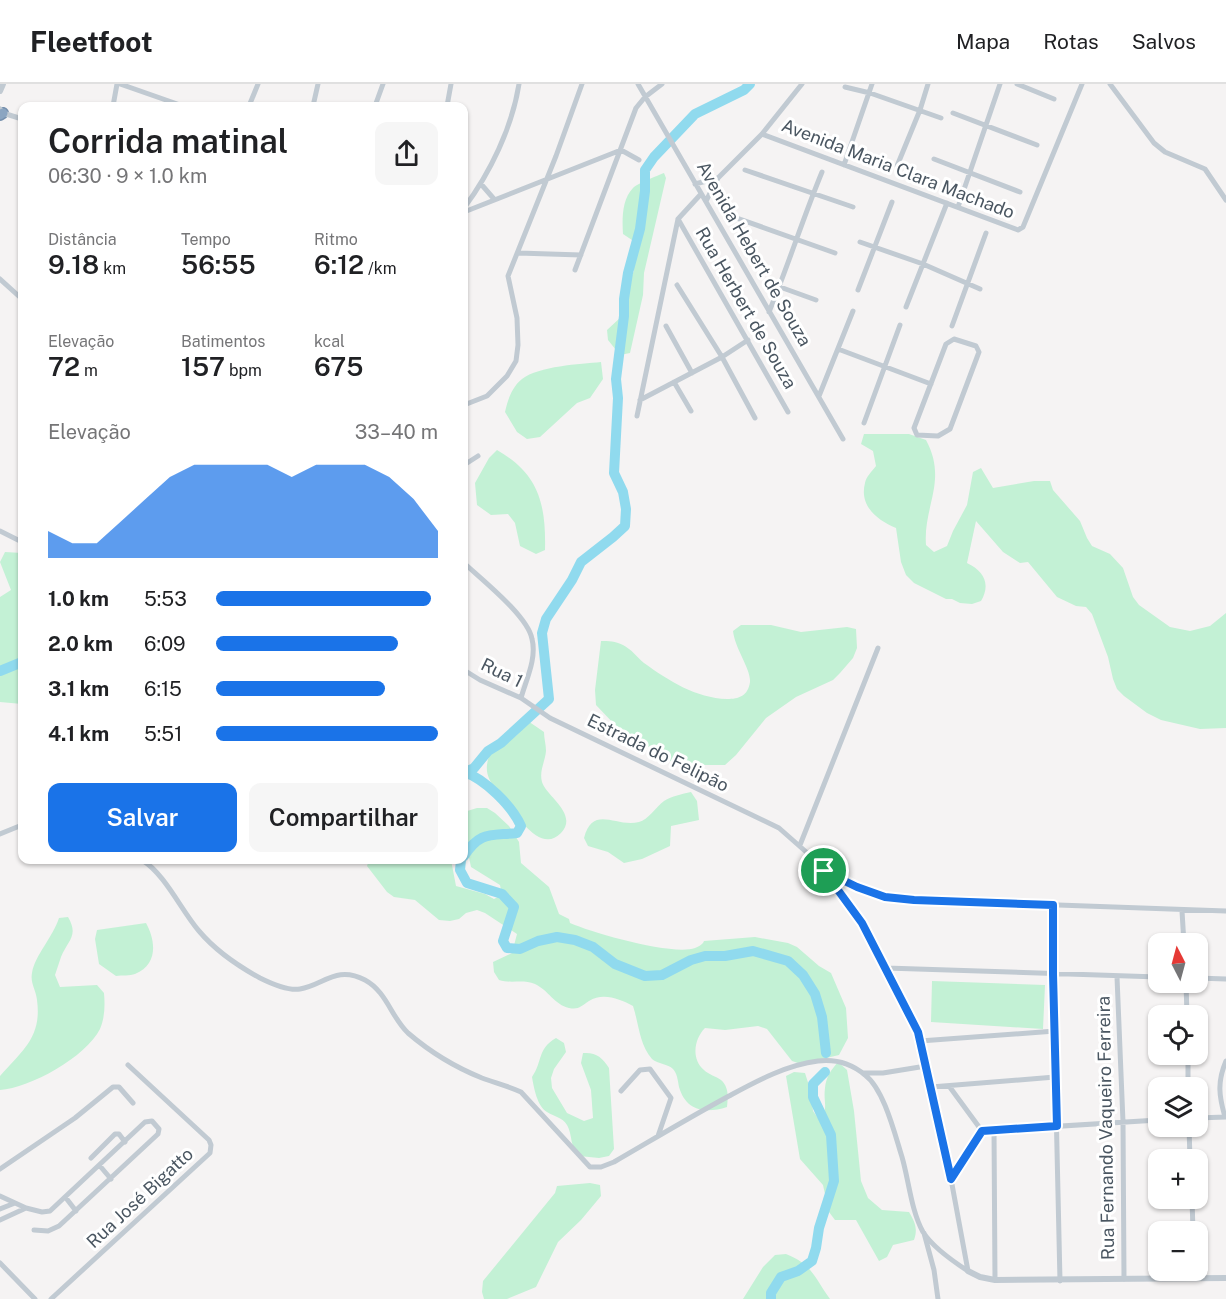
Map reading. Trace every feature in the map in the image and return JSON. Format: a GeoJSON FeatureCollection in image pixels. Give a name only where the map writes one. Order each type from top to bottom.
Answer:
{"type":"FeatureCollection","features":[{"type":"Feature","properties":{"kind":"street"},"geometry":{"type":"LineString","coordinates":[[0,91],[3,84]]}},
{"type":"Feature","properties":{"kind":"street"},"geometry":{"type":"LineString","coordinates":[[114,102],[119,84],[171,102]]}},
{"type":"Feature","properties":{"kind":"street"},"geometry":{"type":"LineString","coordinates":[[251,102],[258,84]]}},
{"type":"Feature","properties":{"kind":"street"},"geometry":{"type":"LineString","coordinates":[[314,102],[318,84]]}},
{"type":"Feature","properties":{"kind":"street"},"geometry":{"type":"LineString","coordinates":[[376,102],[383,84]]}},
{"type":"Feature","properties":{"kind":"street"},"geometry":{"type":"LineString","coordinates":[[448,102],[452,84]]}},
{"type":"Feature","properties":{"kind":"street"},"geometry":{"type":"LineString","coordinates":[[468,204],[493,163],[519,84]]}},
{"type":"Feature","properties":{"kind":"street"},"geometry":{"type":"LineString","coordinates":[[468,404],[488,396],[507,376],[516,361],[517,318],[508,276],[582,84]]}},
{"type":"Feature","properties":{"kind":"street","name":"Avenida Hebert de Souza"},"geometry":{"type":"LineString","coordinates":[[638,84],[843,439]]}},
{"type":"Feature","properties":{"kind":"street"},"geometry":{"type":"LineString","coordinates":[[575,270],[636,108],[645,97],[662,84]]}},
{"type":"Feature","properties":{"kind":"street"},"geometry":{"type":"LineString","coordinates":[[706,201],[718,178],[762,134],[802,84]]}},
{"type":"Feature","properties":{"kind":"street"},"geometry":{"type":"LineString","coordinates":[[844,165],[872,84]]}},
{"type":"Feature","properties":{"kind":"street"},"geometry":{"type":"LineString","coordinates":[[897,166],[928,84]]}},
{"type":"Feature","properties":{"kind":"street"},"geometry":{"type":"LineString","coordinates":[[958,207],[1000,84]]}},
{"type":"Feature","properties":{"kind":"street"},"geometry":{"type":"LineString","coordinates":[[1017,84],[1054,99]]}},
{"type":"Feature","properties":{"kind":"street","name":"Avenida Maria Clara Machado"},"geometry":{"type":"LineString","coordinates":[[762,134],[1018,230],[1023,227],[1082,84]]}},
{"type":"Feature","properties":{"kind":"street"},"geometry":{"type":"LineString","coordinates":[[1110,84],[1154,143],[1165,152],[1205,169],[1226,200]]}},
{"type":"Feature","properties":{"kind":"street"},"geometry":{"type":"LineString","coordinates":[[845,87],[870,93],[941,118]]}},
{"type":"Feature","properties":{"kind":"street"},"geometry":{"type":"LineString","coordinates":[[1,112],[18,118]]}},
{"type":"Feature","properties":{"kind":"street"},"geometry":{"type":"LineString","coordinates":[[953,113],[1037,145]]}},
{"type":"Feature","properties":{"kind":"street"},"geometry":{"type":"LineString","coordinates":[[468,209],[621,150],[639,160]]}},
{"type":"Feature","properties":{"kind":"street"},"geometry":{"type":"LineString","coordinates":[[934,159],[1020,192]]}},
{"type":"Feature","properties":{"kind":"street"},"geometry":{"type":"LineString","coordinates":[[745,170],[853,207]]}},
{"type":"Feature","properties":{"kind":"street"},"geometry":{"type":"LineString","coordinates":[[770,312],[822,172]]}},
{"type":"Feature","properties":{"kind":"street"},"geometry":{"type":"LineString","coordinates":[[695,184],[718,178]]}},
{"type":"Feature","properties":{"kind":"street"},"geometry":{"type":"LineString","coordinates":[[481,184],[494,199]]}},
{"type":"Feature","properties":{"kind":"street"},"geometry":{"type":"LineString","coordinates":[[637,416],[678,219],[701,194]]}},
{"type":"Feature","properties":{"kind":"street"},"geometry":{"type":"LineString","coordinates":[[858,290],[892,202]]}},
{"type":"Feature","properties":{"kind":"street"},"geometry":{"type":"LineString","coordinates":[[906,307],[947,203]]}},
{"type":"Feature","properties":{"kind":"street"},"geometry":{"type":"LineString","coordinates":[[731,216],[835,253]]}},
{"type":"Feature","properties":{"kind":"street","name":"Rua Herbert de Souza"},"geometry":{"type":"LineString","coordinates":[[678,219],[788,412]]}},
{"type":"Feature","properties":{"kind":"street"},"geometry":{"type":"LineString","coordinates":[[952,326],[986,232]]}},
{"type":"Feature","properties":{"kind":"street"},"geometry":{"type":"LineString","coordinates":[[860,242],[923,264],[980,289]]}},
{"type":"Feature","properties":{"kind":"street"},"geometry":{"type":"LineString","coordinates":[[518,253],[581,255]]}},
{"type":"Feature","properties":{"kind":"street"},"geometry":{"type":"LineString","coordinates":[[0,279],[18,295]]}},
{"type":"Feature","properties":{"kind":"street"},"geometry":{"type":"LineString","coordinates":[[677,285],[722,357],[755,418]]}},
{"type":"Feature","properties":{"kind":"street"},"geometry":{"type":"LineString","coordinates":[[780,287],[816,300]]}},
{"type":"Feature","properties":{"kind":"street"},"geometry":{"type":"LineString","coordinates":[[819,396],[853,310]]}},
{"type":"Feature","properties":{"kind":"street"},"geometry":{"type":"LineString","coordinates":[[864,423],[900,325]]}},
{"type":"Feature","properties":{"kind":"street"},"geometry":{"type":"LineString","coordinates":[[666,326],[692,373]]}},
{"type":"Feature","properties":{"kind":"street"},"geometry":{"type":"LineString","coordinates":[[957,339],[978,348],[950,429],[938,436],[917,435],[914,428],[931,384],[946,344],[950,340],[957,339]]}},
{"type":"Feature","properties":{"kind":"street"},"geometry":{"type":"LineString","coordinates":[[640,400],[722,357],[748,340]]}},
{"type":"Feature","properties":{"kind":"street"},"geometry":{"type":"LineString","coordinates":[[838,349],[931,384]]}},
{"type":"Feature","properties":{"kind":"street"},"geometry":{"type":"LineString","coordinates":[[674,382],[691,411]]}},
{"type":"Feature","properties":{"kind":"street"},"geometry":{"type":"LineString","coordinates":[[468,462],[477,456]]}},
{"type":"Feature","properties":{"kind":"street"},"geometry":{"type":"LineString","coordinates":[[0,531],[18,540]]}},
{"type":"Feature","properties":{"kind":"street"},"geometry":{"type":"LineString","coordinates":[[468,567],[524,620],[532,639],[532,661],[524,700]]}},
{"type":"Feature","properties":{"kind":"street"},"geometry":{"type":"LineString","coordinates":[[800,845],[878,648]]}},
{"type":"Feature","properties":{"kind":"street","name":"Rua 1"},"geometry":{"type":"LineString","coordinates":[[468,672],[524,700]]}},
{"type":"Feature","properties":{"kind":"street","name":"Estrada do Felipão"},"geometry":{"type":"LineString","coordinates":[[524,700],[550,718],[779,828],[800,845],[824,871]]}},
{"type":"Feature","properties":{"kind":"street"},"geometry":{"type":"LineString","coordinates":[[0,834],[18,827]]}},
{"type":"Feature","properties":{"kind":"street"},"geometry":{"type":"LineString","coordinates":[[147,864],[158,874],[199,931],[222,952],[262,979],[287,987],[299,989],[337,975],[349,975],[364,980],[375,987],[407,1032],[434,1051],[482,1077],[521,1092],[590,1167],[601,1167],[614,1162],[763,1078],[792,1068],[819,1061],[831,1061],[842,1063],[863,1073],[879,1093],[898,1144],[934,1270],[938,1299]]}},
{"type":"Feature","properties":{"kind":"street"},"geometry":{"type":"LineString","coordinates":[[824,871],[885,897],[914,900],[1226,911]]}},
{"type":"Feature","properties":{"kind":"street"},"geometry":{"type":"LineString","coordinates":[[824,871],[862,923],[918,1032],[951,1179],[968,1271]]}},
{"type":"Feature","properties":{"kind":"street"},"geometry":{"type":"LineString","coordinates":[[1053,905],[1060,1281]]}},
{"type":"Feature","properties":{"kind":"street"},"geometry":{"type":"LineString","coordinates":[[1182,910],[1183,933]]}},
{"type":"Feature","properties":{"kind":"street"},"geometry":{"type":"LineString","coordinates":[[886,968],[1148,977]]}},
{"type":"Feature","properties":{"kind":"street","name":"Rua Fernando Vaqueiro Ferreira"},"geometry":{"type":"LineString","coordinates":[[1117,977],[1123,1122],[1124,1280]]}},
{"type":"Feature","properties":{"kind":"street"},"geometry":{"type":"LineString","coordinates":[[1208,978],[1226,978]]}},
{"type":"Feature","properties":{"kind":"street"},"geometry":{"type":"LineString","coordinates":[[920,1041],[1055,1031]]}},
{"type":"Feature","properties":{"kind":"street"},"geometry":{"type":"LineString","coordinates":[[1208,1118],[1226,1117],[1218,1086],[1226,1061]]}},
{"type":"Feature","properties":{"kind":"street","name":"Rua José Bigatto"},"geometry":{"type":"LineString","coordinates":[[51,1299],[210,1154],[209,1140],[128,1065]]}},
{"type":"Feature","properties":{"kind":"street"},"geometry":{"type":"LineString","coordinates":[[863,1073],[883,1073],[926,1066]]}},
{"type":"Feature","properties":{"kind":"street"},"geometry":{"type":"LineString","coordinates":[[621,1091],[640,1070],[650,1069],[671,1098],[658,1136]]}},
{"type":"Feature","properties":{"kind":"street"},"geometry":{"type":"LineString","coordinates":[[931,1087],[1055,1077]]}},
{"type":"Feature","properties":{"kind":"street"},"geometry":{"type":"LineString","coordinates":[[949,1086],[982,1131]]}},
{"type":"Feature","properties":{"kind":"street"},"geometry":{"type":"LineString","coordinates":[[0,1168],[75,1118],[113,1087],[119,1087],[133,1103]]}},
{"type":"Feature","properties":{"kind":"street"},"geometry":{"type":"LineString","coordinates":[[0,1196],[26,1208],[42,1212],[50,1211],[148,1121],[152,1121],[159,1129],[158,1134],[59,1226],[48,1231],[34,1230]]}},
{"type":"Feature","properties":{"kind":"street"},"geometry":{"type":"LineString","coordinates":[[951,1179],[982,1131],[1148,1121]]}},
{"type":"Feature","properties":{"kind":"street"},"geometry":{"type":"LineString","coordinates":[[994,1129],[995,1280]]}},
{"type":"Feature","properties":{"kind":"street"},"geometry":{"type":"LineString","coordinates":[[91,1158],[115,1134],[119,1134],[125,1142]]}},
{"type":"Feature","properties":{"kind":"street"},"geometry":{"type":"LineString","coordinates":[[100,1166],[111,1179]]}},
{"type":"Feature","properties":{"kind":"street"},"geometry":{"type":"LineString","coordinates":[[66,1198],[76,1211]]}},
{"type":"Feature","properties":{"kind":"street"},"geometry":{"type":"LineString","coordinates":[[0,1209],[15,1203]]}},
{"type":"Feature","properties":{"kind":"street"},"geometry":{"type":"LineString","coordinates":[[0,1220],[26,1208]]}},
{"type":"Feature","properties":{"kind":"street"},"geometry":{"type":"LineString","coordinates":[[924,1233],[950,1258],[980,1277],[995,1280],[1148,1280]]}},
{"type":"Feature","properties":{"kind":"street"},"geometry":{"type":"LineString","coordinates":[[0,1263],[35,1299]]}},
{"type":"Feature","properties":{"kind":"street"},"geometry":{"type":"LineString","coordinates":[[1208,1279],[1226,1278]]}},
{"type":"Feature","properties":{"kind":"green space"},"geometry":{"type":"Polygon","coordinates":[[[664,173],[666,178],[644,273],[643,295],[630,353],[620,355],[608,340],[607,330],[621,317],[625,289],[634,271],[632,240],[623,234],[625,203],[635,186],[664,173]]]}},
{"type":"Feature","properties":{"kind":"green space"},"geometry":{"type":"Polygon","coordinates":[[[601,362],[603,379],[590,398],[577,403],[540,437],[527,439],[517,432],[505,412],[511,394],[522,379],[549,368],[601,362]]]}},
{"type":"Feature","properties":{"kind":"green space"},"geometry":{"type":"Polygon","coordinates":[[[864,434],[909,434],[926,440],[935,468],[935,481],[926,531],[926,545],[934,552],[947,546],[967,505],[973,472],[981,468],[993,488],[1034,481],[1050,481],[1053,490],[1080,521],[1092,546],[1110,554],[1123,568],[1133,597],[1139,605],[1170,627],[1190,631],[1210,626],[1226,613],[1226,728],[1200,729],[1161,720],[1124,696],[1117,689],[1113,679],[1108,657],[1092,614],[1086,607],[1076,606],[1057,597],[1028,562],[1020,563],[1003,552],[976,521],[967,563],[978,570],[984,579],[985,589],[981,601],[972,604],[960,603],[946,599],[914,583],[906,575],[901,562],[896,528],[882,521],[867,505],[864,491],[866,481],[876,466],[873,451],[861,444],[864,434]]]}},
{"type":"Feature","properties":{"kind":"green space"},"geometry":{"type":"Polygon","coordinates":[[[497,450],[522,469],[537,492],[544,518],[545,550],[536,554],[520,546],[515,523],[508,514],[491,515],[477,505],[475,483],[489,458],[497,450]]]}},
{"type":"Feature","properties":{"kind":"green space"},"geometry":{"type":"Polygon","coordinates":[[[5,552],[18,553],[18,704],[0,702],[0,597],[11,590],[0,562],[5,552]]]}},
{"type":"Feature","properties":{"kind":"green space"},"geometry":{"type":"Polygon","coordinates":[[[741,625],[771,625],[801,632],[847,627],[856,629],[857,648],[853,658],[833,680],[796,697],[766,718],[725,765],[682,765],[672,762],[615,725],[596,705],[595,690],[601,641],[623,645],[653,670],[694,692],[727,699],[742,696],[749,687],[750,677],[733,631],[741,625]]]}},
{"type":"Feature","properties":{"kind":"green space"},"geometry":{"type":"Polygon","coordinates":[[[525,719],[544,732],[546,751],[542,782],[564,812],[566,819],[566,826],[553,838],[546,839],[531,831],[488,777],[487,765],[494,749],[517,735],[525,719]]]}},
{"type":"Feature","properties":{"kind":"green space"},"geometry":{"type":"Polygon","coordinates":[[[691,792],[697,801],[699,820],[671,826],[670,846],[642,859],[624,863],[608,852],[588,846],[584,838],[593,822],[606,820],[639,822],[649,816],[664,801],[691,792]]]}},
{"type":"Feature","properties":{"kind":"green space"},"geometry":{"type":"Polygon","coordinates":[[[487,808],[509,826],[519,842],[521,863],[549,887],[559,914],[569,919],[570,923],[614,937],[669,949],[695,948],[704,941],[755,937],[788,943],[797,947],[831,973],[846,1008],[848,1038],[839,1055],[801,1064],[792,1061],[767,1029],[758,1026],[725,1030],[705,1028],[696,1043],[697,1060],[706,1072],[724,1083],[727,1092],[727,1107],[711,1110],[697,1109],[691,1106],[682,1095],[673,1069],[654,1061],[648,1053],[633,1006],[617,999],[600,997],[578,1008],[569,1008],[560,1004],[535,984],[499,980],[494,972],[493,962],[512,953],[517,934],[477,910],[466,913],[459,919],[439,920],[415,900],[394,897],[387,892],[367,866],[368,864],[452,864],[456,886],[485,894],[494,899],[502,895],[500,885],[471,867],[468,853],[468,811],[487,808]]]}},
{"type":"Feature","properties":{"kind":"green space"},"geometry":{"type":"Polygon","coordinates":[[[68,917],[73,929],[72,934],[55,975],[60,987],[97,985],[104,993],[103,1020],[100,1029],[83,1050],[56,1069],[26,1084],[0,1090],[0,1076],[29,1042],[37,1024],[37,1000],[32,983],[34,966],[59,918],[68,917]]]}},
{"type":"Feature","properties":{"kind":"green space"},"geometry":{"type":"Polygon","coordinates":[[[146,923],[153,945],[148,965],[133,975],[116,976],[99,964],[95,939],[97,930],[146,923]]]}},
{"type":"Feature","properties":{"kind":"green space"},"geometry":{"type":"Polygon","coordinates":[[[932,981],[1045,985],[1043,1029],[931,1022],[932,981]]]}},
{"type":"Feature","properties":{"kind":"green space"},"geometry":{"type":"Polygon","coordinates":[[[556,1038],[564,1043],[566,1052],[554,1069],[551,1078],[552,1088],[567,1113],[584,1121],[593,1118],[591,1090],[581,1063],[583,1053],[598,1056],[609,1068],[614,1149],[609,1156],[599,1158],[579,1156],[565,1122],[550,1114],[538,1101],[532,1077],[546,1046],[556,1038]]]}},
{"type":"Feature","properties":{"kind":"green space"},"geometry":{"type":"Polygon","coordinates":[[[838,1062],[847,1070],[854,1111],[861,1181],[868,1198],[882,1210],[909,1212],[915,1226],[914,1240],[893,1245],[887,1257],[879,1261],[856,1220],[835,1220],[829,1212],[823,1185],[800,1159],[786,1076],[794,1072],[805,1073],[811,1092],[813,1111],[820,1121],[825,1108],[826,1080],[838,1062]]]}},
{"type":"Feature","properties":{"kind":"green space"},"geometry":{"type":"Polygon","coordinates":[[[590,1183],[600,1185],[601,1196],[558,1242],[536,1287],[507,1299],[484,1299],[483,1281],[555,1193],[557,1186],[590,1183]]]}},
{"type":"Feature","properties":{"kind":"green space"},"geometry":{"type":"Polygon","coordinates":[[[786,1254],[807,1267],[830,1299],[743,1299],[763,1267],[775,1255],[786,1254]]]}},
{"type":"Feature","properties":{"kind":"waterway"},"geometry":{"type":"LineString","coordinates":[[468,771],[474,768],[488,751],[501,743],[549,699],[542,633],[546,619],[581,562],[625,526],[626,509],[623,492],[614,473],[618,398],[616,379],[628,273],[640,229],[645,170],[654,157],[695,114],[744,90],[750,84]]}},
{"type":"Feature","properties":{"kind":"waterway"},"geometry":{"type":"LineString","coordinates":[[0,671],[18,664]]}},
{"type":"Feature","properties":{"kind":"waterway"},"geometry":{"type":"LineString","coordinates":[[468,774],[497,794],[521,826],[517,833],[486,836],[475,842],[468,851]]}},
{"type":"Feature","properties":{"kind":"waterway"},"geometry":{"type":"LineString","coordinates":[[461,864],[460,870],[467,883],[502,894],[514,907],[503,941],[507,948],[520,949],[538,941],[557,937],[575,940],[593,947],[615,964],[645,976],[662,975],[691,960],[705,956],[725,956],[753,951],[788,961],[803,975],[815,994],[822,1017],[826,1053]]}},
{"type":"Feature","properties":{"kind":"waterway"},"geometry":{"type":"LineString","coordinates":[[771,1299],[771,1293],[781,1277],[798,1271],[812,1261],[819,1228],[834,1181],[831,1135],[813,1097],[813,1084],[825,1072]]}},
{"type":"Feature","properties":{"kind":"route"},"geometry":{"type":"LineString","coordinates":[[824,871],[885,897],[1053,905],[1057,1126],[982,1131],[951,1179],[918,1032],[862,923],[824,871]]}}]}
